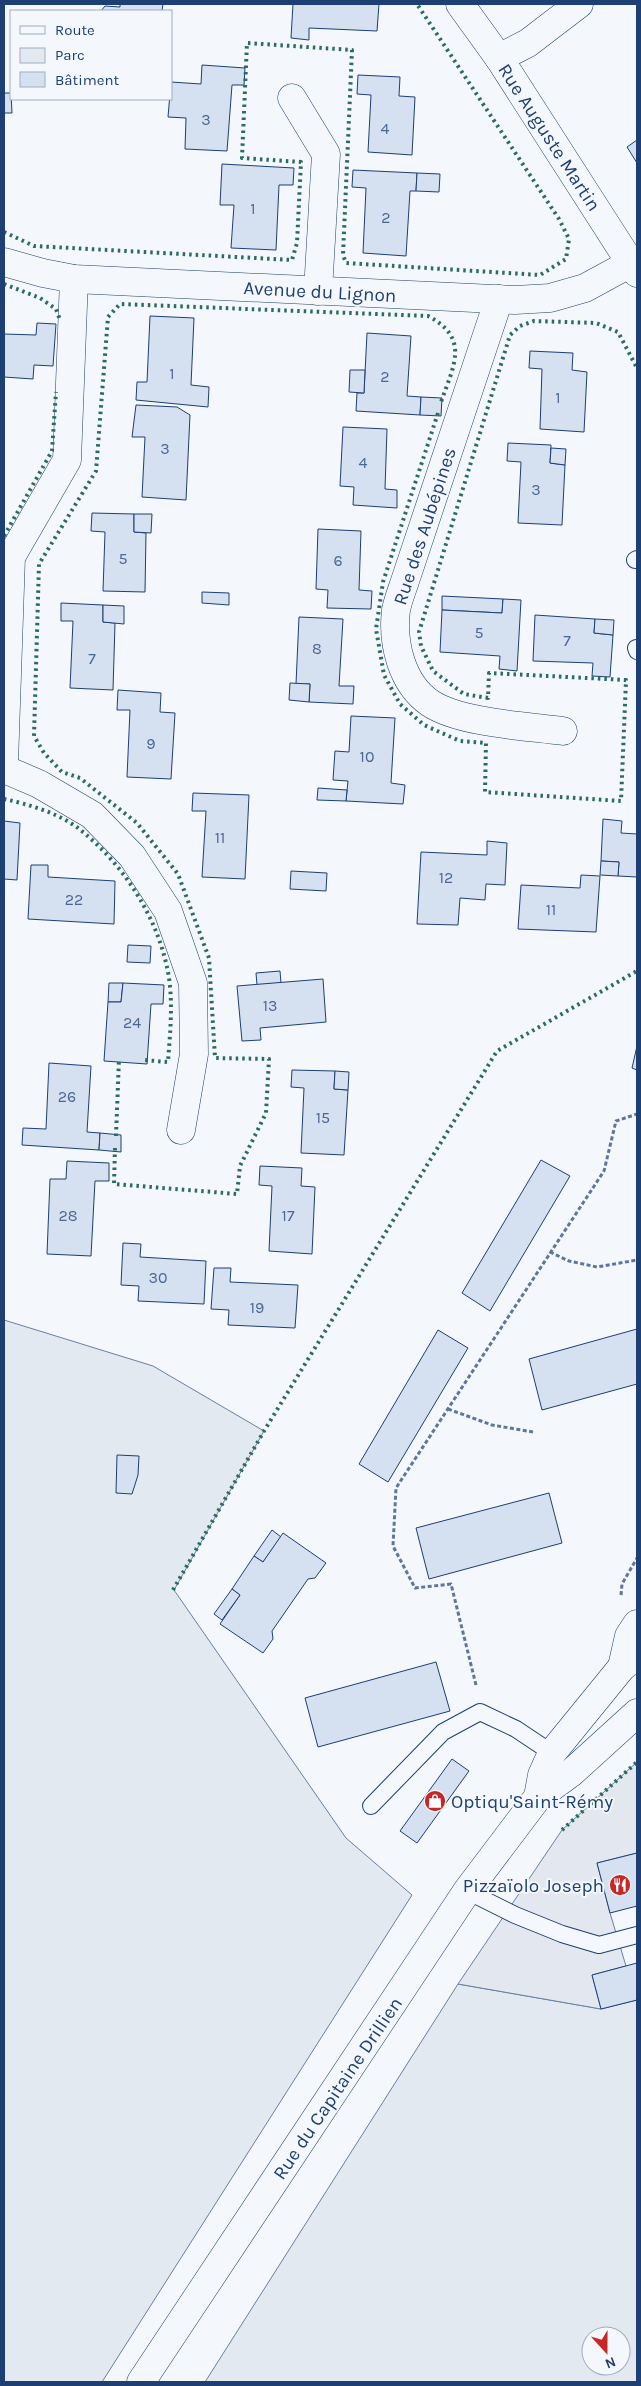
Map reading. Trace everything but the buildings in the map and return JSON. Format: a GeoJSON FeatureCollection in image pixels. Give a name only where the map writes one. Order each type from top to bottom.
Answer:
{"type":"FeatureCollection","features":[{"type":"Feature","properties":{"kind":"street","name":"Rue Auguste Martin"},"geometry":{"type":"LineString","coordinates":[[460,4],[499,58],[634,268]]}},
{"type":"Feature","properties":{"kind":"street"},"geometry":{"type":"LineString","coordinates":[[499,58],[528,42],[579,4]]}},
{"type":"Feature","properties":{"kind":"street"},"geometry":{"type":"LineString","coordinates":[[292,98],[326,154],[318,291]]}},
{"type":"Feature","properties":{"kind":"street","name":"Avenue du Lignon"},"geometry":{"type":"LineString","coordinates":[[4,262],[43,273],[74,278],[500,300],[550,298],[584,288],[634,268]]}},
{"type":"Feature","properties":{"kind":"street"},"geometry":{"type":"LineString","coordinates":[[4,763],[11,557],[67,460],[74,278]]}},
{"type":"Feature","properties":{"kind":"street","name":"Rue des Aubépines"},"geometry":{"type":"LineString","coordinates":[[500,300],[405,581],[397,609],[395,634],[402,664],[412,684],[429,702],[460,715],[563,731]]}},
{"type":"Feature","properties":{"kind":"street"},"geometry":{"type":"LineString","coordinates":[[4,769],[39,784],[92,815],[132,856],[168,911],[193,983],[194,1054],[181,1130]]}},
{"type":"Feature","properties":{"kind":"street"},"geometry":{"type":"LineString","coordinates":[[538,1797],[542,1776],[552,1753],[630,1661],[629,1636],[637,1624]]}},
{"type":"Feature","properties":{"kind":"street"},"geometry":{"type":"LineString","coordinates":[[538,1797],[571,1773],[637,1713]]}},
{"type":"Feature","properties":{"kind":"street","name":"Rue du Capitaine Drillien"},"geometry":{"type":"LineString","coordinates":[[141,2382],[467,1891],[538,1797]]}},
{"type":"Feature","properties":{"kind":"lane"},"geometry":{"type":"LineString","coordinates":[[371,1806],[443,1732],[480,1712],[516,1728],[552,1753]]}},
{"type":"Feature","properties":{"kind":"lane"},"geometry":{"type":"LineString","coordinates":[[467,1891],[514,1915],[562,1934],[600,1945],[637,1935]]}},
{"type":"Feature","properties":{"kind":"path"},"geometry":{"type":"LineString","coordinates":[[480,1712],[473,1668],[451,1584],[415,1588],[393,1546],[396,1488],[604,1171],[616,1121],[637,1114]]}},
{"type":"Feature","properties":{"kind":"path"},"geometry":{"type":"LineString","coordinates":[[550,1252],[569,1261],[597,1266],[637,1260]]}},
{"type":"Feature","properties":{"kind":"path"},"geometry":{"type":"LineString","coordinates":[[448,1409],[492,1425],[533,1432]]}},
{"type":"Feature","properties":{"kind":"path"},"geometry":{"type":"LineString","coordinates":[[621,1598],[622,1584],[637,1558]]}},
{"type":"Feature","properties":{"kind":"green space"},"geometry":{"type":"Polygon","coordinates":[[[4,1320],[153,1366],[264,1431],[174,1590],[346,1838],[412,1895],[102,2382],[4,2382],[4,1320]]]}},
{"type":"Feature","properties":{"kind":"green space"},"geometry":{"type":"Polygon","coordinates":[[[458,1984],[601,2009],[637,2000],[637,2382],[205,2382],[458,1984]]]}},
{"type":"Feature","properties":{"kind":"shaded area"},"geometry":{"type":"Polygon","coordinates":[[[637,1762],[637,1853],[597,1863],[626,1966],[592,1975],[601,2009],[458,1984],[562,1830],[637,1762]]]}},
{"type":"Feature","properties":{"kind":"hedge"},"geometry":{"type":"LineString","coordinates":[[4,232],[34,246],[292,260],[297,243],[301,162],[242,158],[247,43],[352,50],[343,255],[346,263],[540,275],[566,259],[569,239],[559,219],[417,4]]}},
{"type":"Feature","properties":{"kind":"hedge"},"geometry":{"type":"LineString","coordinates":[[4,284],[40,298],[56,309],[60,320]]}},
{"type":"Feature","properties":{"kind":"hedge"},"geometry":{"type":"LineString","coordinates":[[115,1148],[114,1184],[237,1194],[240,1166],[266,1113],[269,1059],[215,1058],[209,958],[178,874],[137,823],[80,778],[62,772],[44,753],[34,736],[39,564],[96,471],[108,317],[120,304],[428,316],[441,324],[450,334],[454,343],[454,364],[441,402]]}},
{"type":"Feature","properties":{"kind":"hedge"},"geometry":{"type":"LineString","coordinates":[[438,413],[383,582],[376,629],[384,675],[400,704],[424,725],[460,741],[486,743],[485,792],[621,801],[626,680],[489,673],[488,698],[464,694],[433,671],[421,646],[419,632],[510,335],[520,326],[534,321],[596,323],[618,332],[637,368]]}},
{"type":"Feature","properties":{"kind":"hedge"},"geometry":{"type":"LineString","coordinates":[[4,536],[52,451],[56,392]]}},
{"type":"Feature","properties":{"kind":"hedge"},"geometry":{"type":"LineString","coordinates":[[4,799],[42,810],[78,828],[95,842],[125,876],[148,915],[157,935],[169,978],[171,1020],[168,1062],[144,1060]]}},
{"type":"Feature","properties":{"kind":"hedge"},"geometry":{"type":"LineString","coordinates":[[173,1590],[264,1431],[497,1051],[637,971]]}},
{"type":"Feature","properties":{"kind":"hedge"},"geometry":{"type":"LineString","coordinates":[[116,1136],[119,1059]]}},
{"type":"Feature","properties":{"kind":"hedge"},"geometry":{"type":"LineString","coordinates":[[562,1830],[637,1762]]}},
{"type":"Feature","properties":{"kind":"place","name":"Optiqu'Saint-Rémy"},"geometry":{"type":"Point","coordinates":[435,1801]}},
{"type":"Feature","properties":{"kind":"place","name":"Pizzaïolo Joseph"},"geometry":{"type":"Point","coordinates":[620,1885]}}]}
